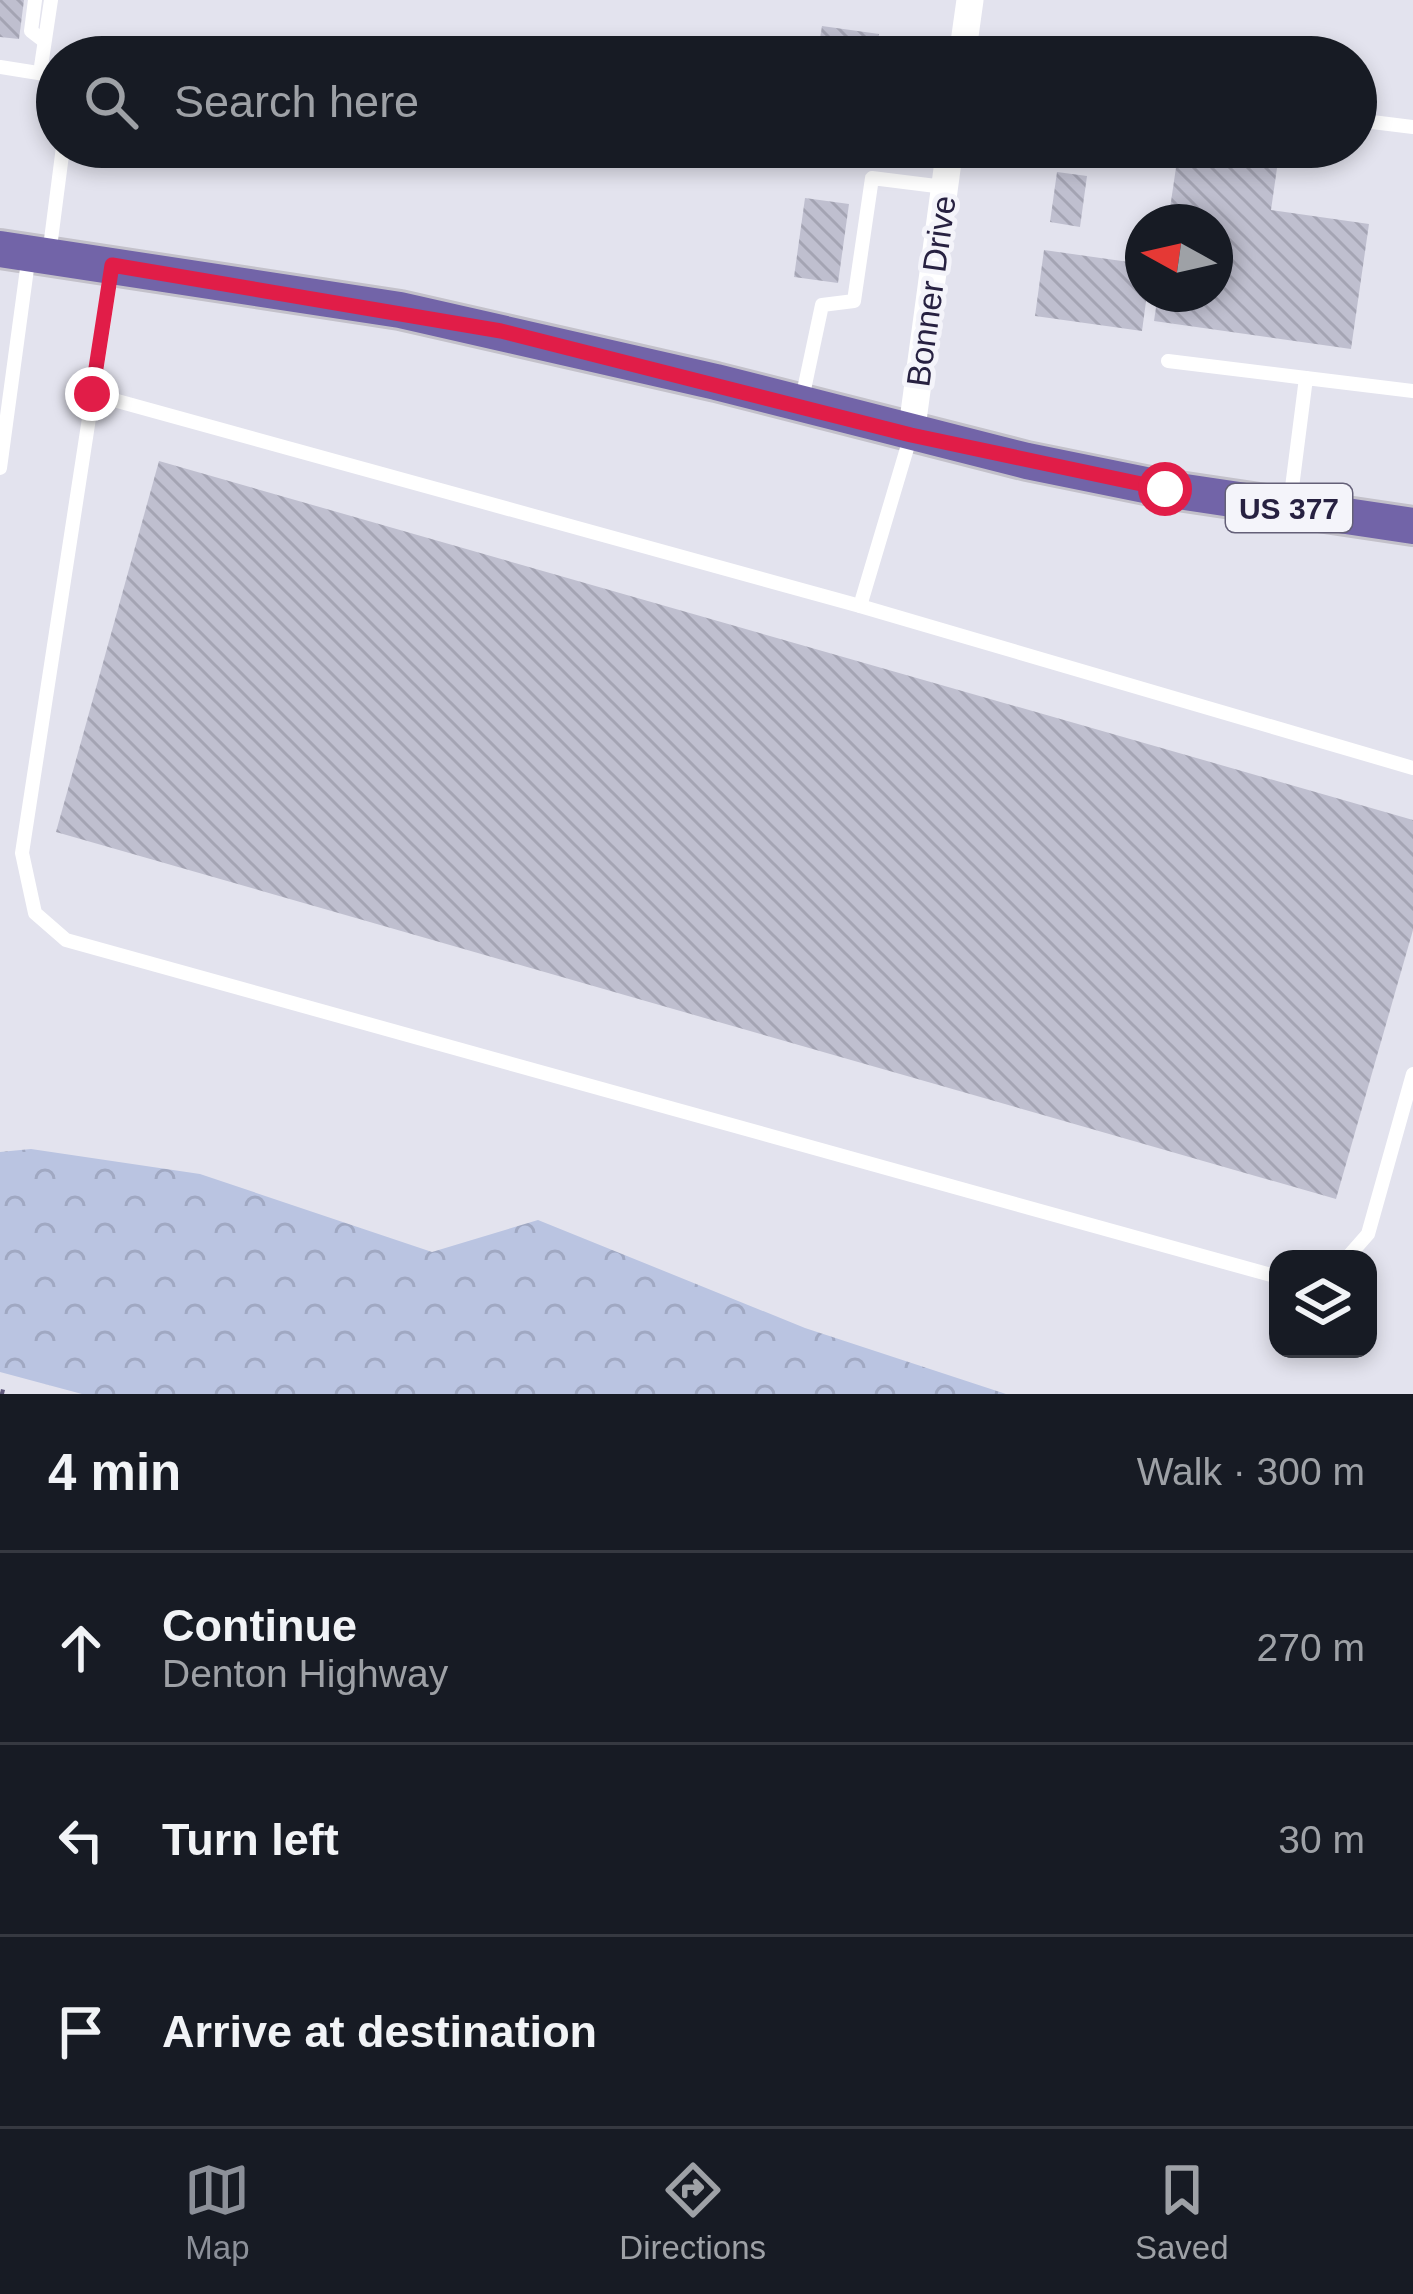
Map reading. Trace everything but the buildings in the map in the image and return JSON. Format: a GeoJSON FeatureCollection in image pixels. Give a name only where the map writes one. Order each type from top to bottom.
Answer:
{"type":"FeatureCollection","features":[{"type":"Feature","properties":{"kind":"main road","name":"US 377"},"geometry":{"type":"LineString","coordinates":[[26,253],[460,322],[911,435],[1165,489],[1413,526]]}},
{"type":"Feature","properties":{"kind":"street"},"geometry":{"type":"LineString","coordinates":[[965,36],[970,0]]}},
{"type":"Feature","properties":{"kind":"street","name":"Bonner Drive"},"geometry":{"type":"LineString","coordinates":[[911,435],[947,168]]}},
{"type":"Feature","properties":{"kind":"lane"},"geometry":{"type":"LineString","coordinates":[[35,0],[31,31],[38,36]]}},
{"type":"Feature","properties":{"kind":"lane"},"geometry":{"type":"LineString","coordinates":[[45,36],[51,0]]}},
{"type":"Feature","properties":{"kind":"lane"},"geometry":{"type":"LineString","coordinates":[[0,67],[36,72]]}},
{"type":"Feature","properties":{"kind":"lane"},"geometry":{"type":"LineString","coordinates":[[1377,123],[1413,127]]}},
{"type":"Feature","properties":{"kind":"lane"},"geometry":{"type":"LineString","coordinates":[[0,468],[26,253],[56,168]]}},
{"type":"Feature","properties":{"kind":"lane"},"geometry":{"type":"LineString","coordinates":[[801,405],[822,305],[854,301],[872,178],[944,187]]}},
{"type":"Feature","properties":{"kind":"lane"},"geometry":{"type":"LineString","coordinates":[[112,265],[22,854],[35,913],[67,940],[1269,1274]]}},
{"type":"Feature","properties":{"kind":"lane"},"geometry":{"type":"LineString","coordinates":[[1168,361],[1413,391]]}},
{"type":"Feature","properties":{"kind":"lane"},"geometry":{"type":"LineString","coordinates":[[1289,508],[1306,378]]}},
{"type":"Feature","properties":{"kind":"lane"},"geometry":{"type":"LineString","coordinates":[[92,394],[860,606],[1413,768]]}},
{"type":"Feature","properties":{"kind":"lane"},"geometry":{"type":"LineString","coordinates":[[860,606],[911,435]]}},
{"type":"Feature","properties":{"kind":"lane"},"geometry":{"type":"LineString","coordinates":[[1354,1250],[1368,1234],[1413,1074]]}},
{"type":"Feature","properties":{"kind":"green space"},"geometry":{"type":"Polygon","coordinates":[[[31,1149],[200,1174],[432,1252],[538,1220],[805,1328],[1006,1394],[82,1394],[0,1372],[0,1152],[31,1149]]]}},
{"type":"Feature","properties":{"kind":"railway"},"geometry":{"type":"LineString","coordinates":[[0,1393],[4,1394]]}},
{"type":"Feature","properties":{"kind":"route"},"geometry":{"type":"LineString","coordinates":[[92,394],[112,265],[400,310],[501,331],[911,435],[1165,489]]}}]}
